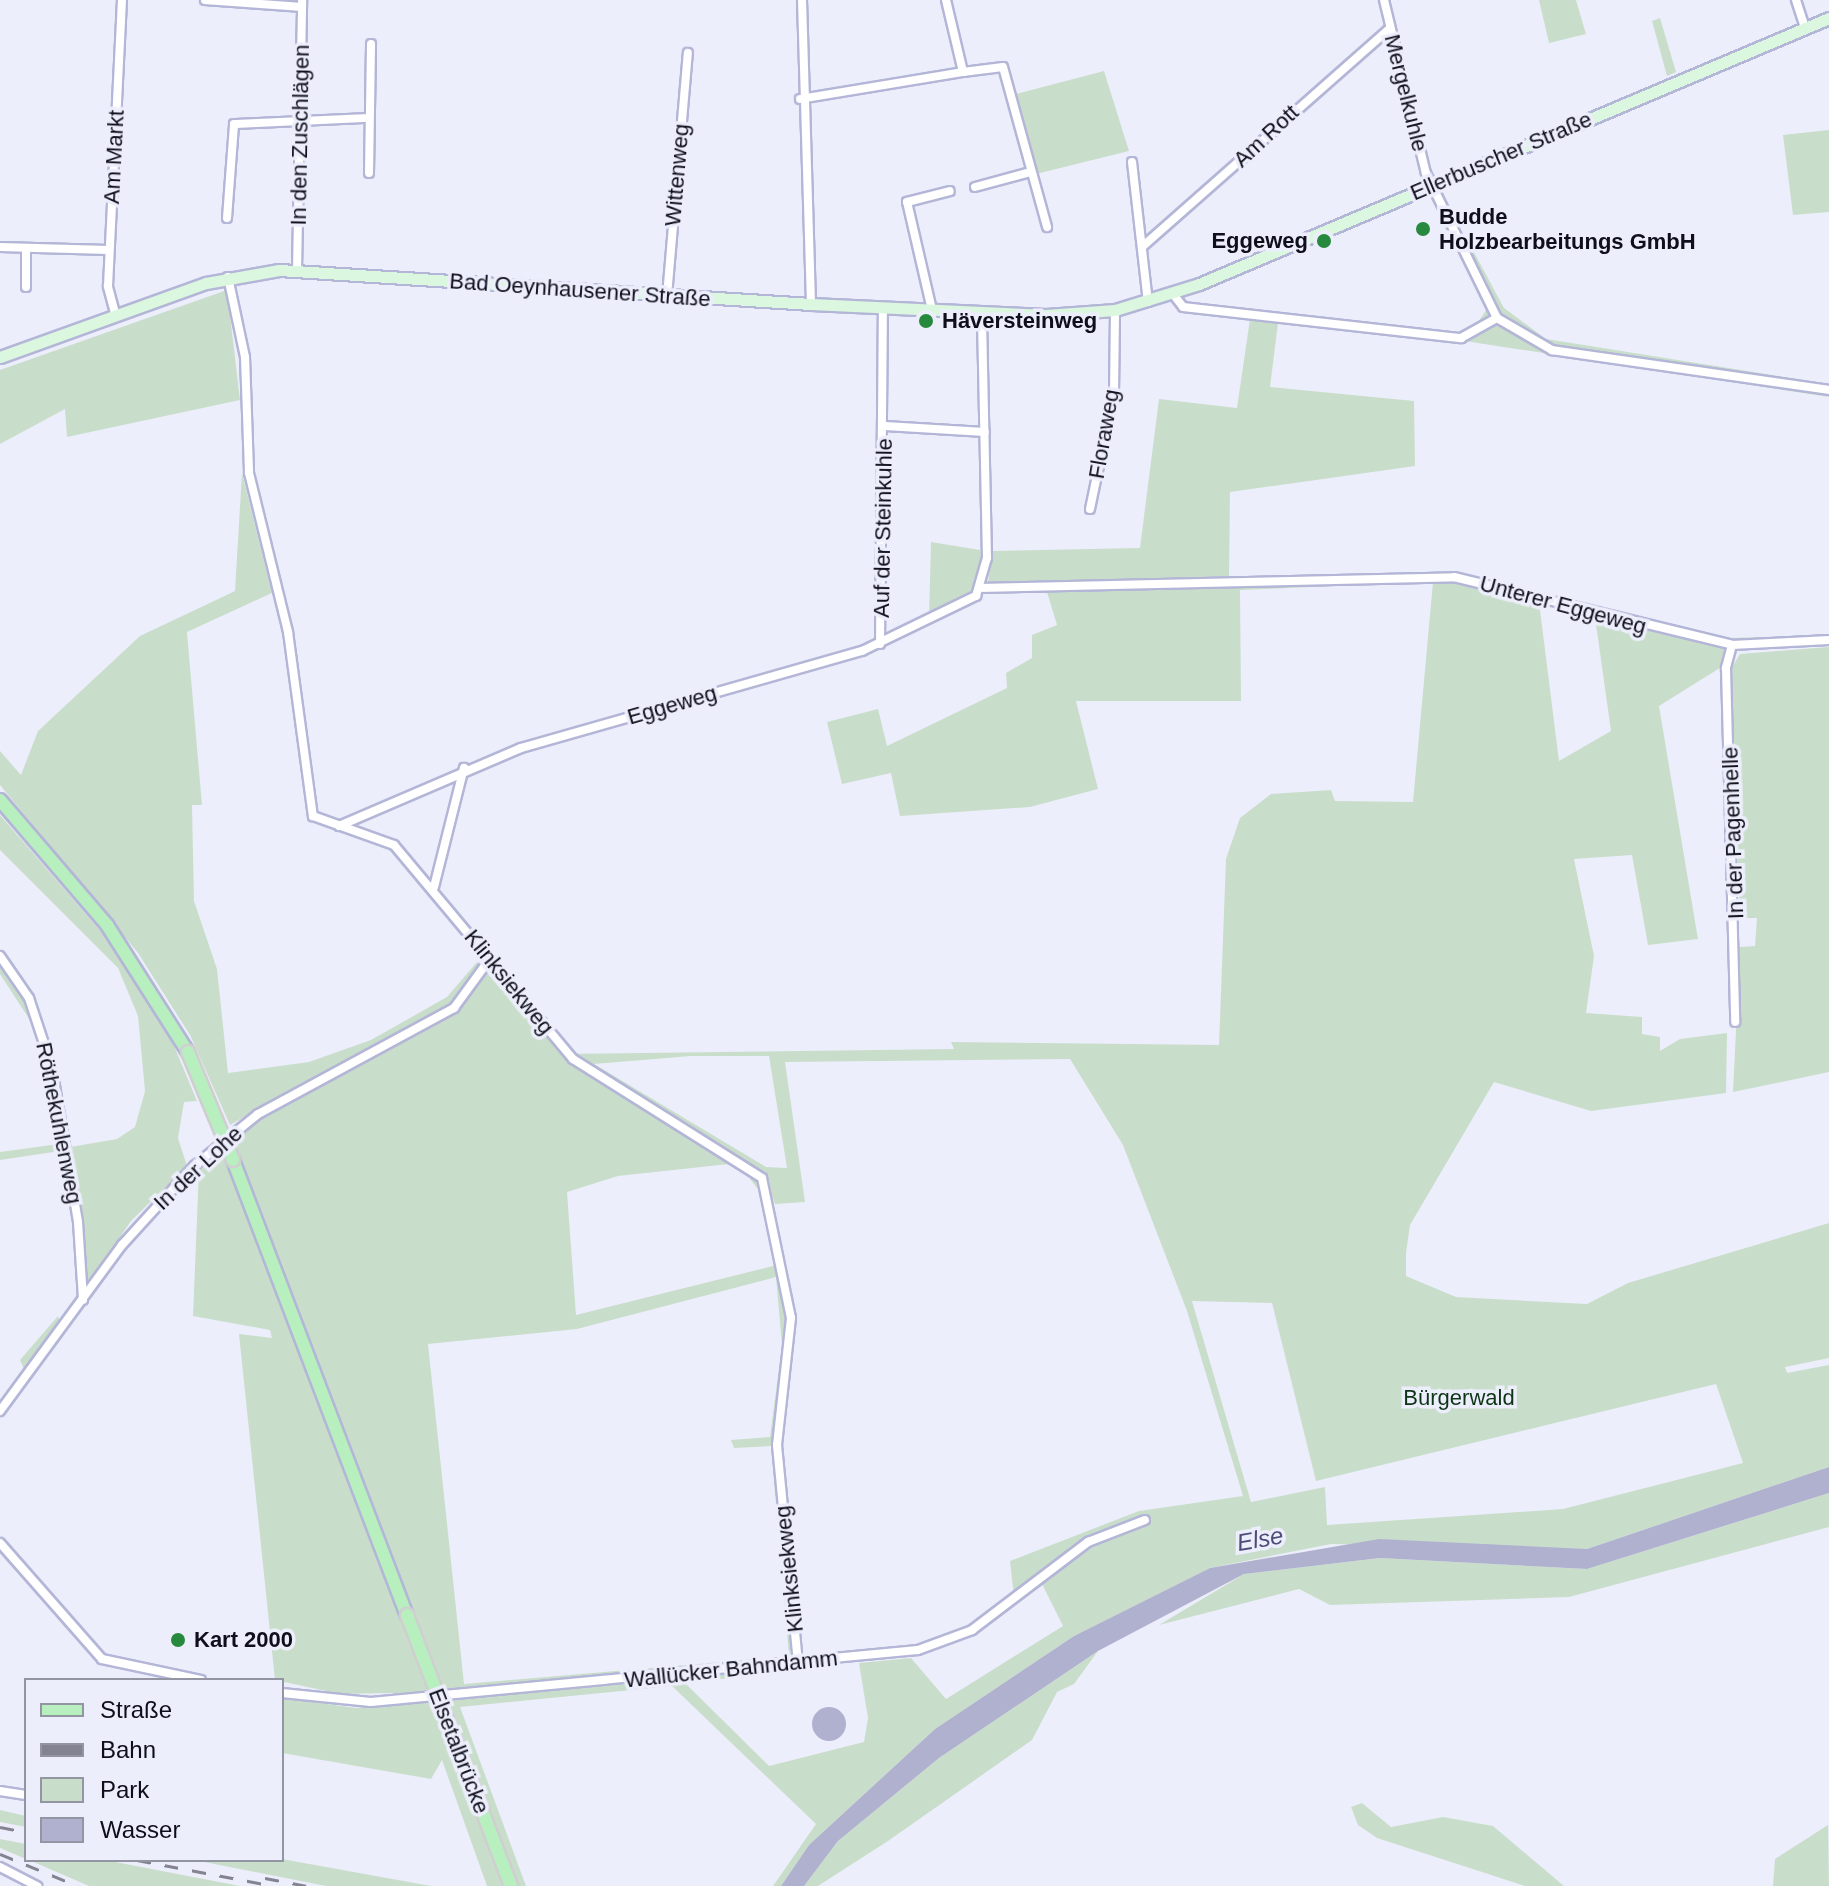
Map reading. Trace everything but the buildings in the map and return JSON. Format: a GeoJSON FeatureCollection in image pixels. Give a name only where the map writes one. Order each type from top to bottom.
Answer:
{"type":"FeatureCollection","features":[{"type":"Feature","properties":{"kind":"main road","name":"Ellerbuscher Straße"},"geometry":{"type":"LineString","coordinates":[[1173,294],[1829,18]]}},
{"type":"Feature","properties":{"kind":"main road","name":"Bad Oeynhausener Straße"},"geometry":{"type":"LineString","coordinates":[[0,357],[115,313],[228,276],[297,270],[667,296],[982,312],[1115,310],[1173,294]]}},
{"type":"Feature","properties":{"kind":"main road","name":"Elsetalbrücke"},"geometry":{"type":"LineString","coordinates":[[0,800],[107,925],[188,1052],[233,1160],[511,1886]]}},
{"type":"Feature","properties":{"kind":"street","name":"Am Markt"},"geometry":{"type":"LineString","coordinates":[[115,313],[109,250],[122,0]]}},
{"type":"Feature","properties":{"kind":"street"},"geometry":{"type":"LineString","coordinates":[[205,0],[302,4]]}},
{"type":"Feature","properties":{"kind":"street"},"geometry":{"type":"LineString","coordinates":[[802,0],[800,99],[811,304]]}},
{"type":"Feature","properties":{"kind":"street"},"geometry":{"type":"LineString","coordinates":[[946,0],[963,72]]}},
{"type":"Feature","properties":{"kind":"street","name":"Mergelkuhle"},"geometry":{"type":"LineString","coordinates":[[1384,0],[1433,185]]}},
{"type":"Feature","properties":{"kind":"street"},"geometry":{"type":"LineString","coordinates":[[1796,0],[1805,28]]}},
{"type":"Feature","properties":{"kind":"street","name":"In den Zuschlägen"},"geometry":{"type":"LineString","coordinates":[[297,270],[302,4]]}},
{"type":"Feature","properties":{"kind":"street","name":"Am Rott"},"geometry":{"type":"LineString","coordinates":[[1143,246],[1390,28]]}},
{"type":"Feature","properties":{"kind":"street"},"geometry":{"type":"LineString","coordinates":[[369,173],[365,118],[371,44]]}},
{"type":"Feature","properties":{"kind":"street","name":"Wittenweg"},"geometry":{"type":"LineString","coordinates":[[667,296],[688,53]]}},
{"type":"Feature","properties":{"kind":"street"},"geometry":{"type":"LineString","coordinates":[[800,99],[1003,67],[1047,227]]}},
{"type":"Feature","properties":{"kind":"street"},"geometry":{"type":"LineString","coordinates":[[227,218],[234,124],[365,118]]}},
{"type":"Feature","properties":{"kind":"street"},"geometry":{"type":"LineString","coordinates":[[1132,162],[1148,303]]}},
{"type":"Feature","properties":{"kind":"street"},"geometry":{"type":"LineString","coordinates":[[975,187],[1031,172]]}},
{"type":"Feature","properties":{"kind":"street"},"geometry":{"type":"LineString","coordinates":[[1433,185],[1497,318],[1552,350],[1829,390]]}},
{"type":"Feature","properties":{"kind":"street"},"geometry":{"type":"LineString","coordinates":[[932,310],[907,202],[950,191]]}},
{"type":"Feature","properties":{"kind":"street"},"geometry":{"type":"LineString","coordinates":[[0,247],[109,250]]}},
{"type":"Feature","properties":{"kind":"street"},"geometry":{"type":"LineString","coordinates":[[26,248],[26,287]]}},
{"type":"Feature","properties":{"kind":"street","name":"Klinksiekweg"},"geometry":{"type":"LineString","coordinates":[[228,276],[245,357],[249,473],[288,632],[306,801],[313,816],[394,845],[434,887],[489,960],[598,1079],[762,1178],[791,1318],[777,1445],[798,1663]]}},
{"type":"Feature","properties":{"kind":"street"},"geometry":{"type":"LineString","coordinates":[[1173,294],[1183,307],[1461,338],[1497,318]]}},
{"type":"Feature","properties":{"kind":"street","name":"Auf der Steinkuhle"},"geometry":{"type":"LineString","coordinates":[[883,308],[885,426],[880,644],[983,588]]}},
{"type":"Feature","properties":{"kind":"street","name":"Floraweg"},"geometry":{"type":"LineString","coordinates":[[1090,509],[1114,394],[1115,310]]}},
{"type":"Feature","properties":{"kind":"street"},"geometry":{"type":"LineString","coordinates":[[982,312],[985,432],[983,588]]}},
{"type":"Feature","properties":{"kind":"street","name":"Auf der Steinkuhle"},"geometry":{"type":"LineString","coordinates":[[885,426],[985,432]]}},
{"type":"Feature","properties":{"kind":"street","name":"Unterer Eggeweg"},"geometry":{"type":"LineString","coordinates":[[983,588],[1296,585],[1454,577],[1732,645],[1829,640]]}},
{"type":"Feature","properties":{"kind":"street","name":"Eggeweg"},"geometry":{"type":"LineString","coordinates":[[339,826],[464,768],[880,644]]}},
{"type":"Feature","properties":{"kind":"street","name":"In der Pagenhelle"},"geometry":{"type":"LineString","coordinates":[[1732,645],[1726,668],[1735,1022]]}},
{"type":"Feature","properties":{"kind":"street"},"geometry":{"type":"LineString","coordinates":[[434,887],[464,768]]}},
{"type":"Feature","properties":{"kind":"street","name":"Röthekuhlenweg"},"geometry":{"type":"LineString","coordinates":[[0,956],[29,998],[52,1068],[78,1222],[83,1301]]}},
{"type":"Feature","properties":{"kind":"street","name":"In der Lohe"},"geometry":{"type":"LineString","coordinates":[[0,1411],[150,1212],[233,1132],[419,1032],[454,1008],[489,960]]}},
{"type":"Feature","properties":{"kind":"street","name":"Wallücker Bahndamm"},"geometry":{"type":"LineString","coordinates":[[284,1693],[371,1702],[798,1663],[946,1643],[1088,1542],[1145,1520]]}},
{"type":"Feature","properties":{"kind":"street"},"geometry":{"type":"LineString","coordinates":[[0,1543],[102,1659],[150,1677]]}},
{"type":"Feature","properties":{"kind":"street"},"geometry":{"type":"LineString","coordinates":[[0,1791],[24,1795]]}},
{"type":"Feature","properties":{"kind":"street"},"geometry":{"type":"LineString","coordinates":[[0,1867],[37,1883]]}},
{"type":"Feature","properties":{"kind":"green space"},"geometry":{"type":"Polygon","coordinates":[[[1539,0],[1576,0],[1586,34],[1549,43],[1539,0]]]}},
{"type":"Feature","properties":{"kind":"green space"},"geometry":{"type":"Polygon","coordinates":[[[1660,18],[1676,72],[1667,76],[1652,21],[1660,18]]]}},
{"type":"Feature","properties":{"kind":"green space"},"geometry":{"type":"Polygon","coordinates":[[[1104,71],[1129,151],[1036,174],[1016,94],[1104,71]]]}},
{"type":"Feature","properties":{"kind":"green space"},"geometry":{"type":"Polygon","coordinates":[[[1829,130],[1829,212],[1793,215],[1783,135],[1829,130]]]}},
{"type":"Feature","properties":{"kind":"green space"},"geometry":{"type":"Polygon","coordinates":[[[1469,243],[1504,308],[1546,339],[1829,384],[1829,397],[1465,341],[1487,309],[1458,248],[1469,243]]]}},
{"type":"Feature","properties":{"kind":"green space"},"geometry":{"type":"Polygon","coordinates":[[[227,290],[240,400],[67,437],[65,409],[0,444],[0,370],[227,290]]]}},
{"type":"Feature","properties":{"kind":"green space","name":"Bürgerwald"},"geometry":{"type":"Polygon","coordinates":[[[1250,319],[1278,323],[1270,387],[1414,401],[1415,466],[1230,492],[1229,580],[1461,575],[1676,630],[1729,638],[1829,635],[1829,644],[1727,649],[1723,666],[1659,706],[1698,939],[1648,945],[1632,855],[1574,859],[1594,956],[1586,1013],[1642,1017],[1642,1034],[1660,1037],[1660,1051],[1680,1039],[1727,1033],[1726,1093],[1591,1111],[1494,1082],[1410,1225],[1406,1276],[1456,1297],[1587,1304],[1628,1283],[1829,1223],[1829,1358],[1785,1367],[1787,1373],[1829,1365],[1829,1467],[1587,1549],[1331,1544],[1210,1568],[1074,1636],[935,1729],[809,1845],[781,1886],[773,1886],[816,1824],[672,1686],[460,1707],[526,1886],[487,1886],[442,1760],[431,1779],[284,1753],[284,1698],[356,1708],[397,1703],[393,1693],[340,1694],[275,1678],[239,1334],[272,1338],[270,1330],[193,1316],[199,1169],[253,1124],[249,1114],[230,1125],[190,1035],[138,953],[0,785],[0,751],[21,775],[38,731],[140,636],[235,591],[242,473],[272,593],[187,632],[202,805],[192,805],[194,901],[217,969],[228,1073],[309,1062],[371,1040],[447,997],[477,962],[562,1054],[954,1049],[951,1042],[1219,1045],[1226,859],[1240,818],[1271,794],[1331,790],[1335,801],[1413,802],[1433,582],[1240,590],[1241,701],[1076,701],[1098,789],[1030,807],[900,816],[891,773],[842,784],[827,722],[878,709],[887,746],[1007,688],[1006,673],[1032,658],[1032,635],[1057,625],[1047,592],[986,594],[993,551],[1140,548],[1159,399],[1237,408],[1250,319]],[[1539,602],[1559,761],[1611,731],[1595,617],[1539,602]],[[691,1056],[594,1064],[766,1167],[787,1168],[769,1056],[691,1056]],[[1070,1059],[785,1062],[805,1202],[775,1204],[769,1187],[757,1188],[738,1163],[618,1176],[567,1192],[576,1315],[785,1263],[793,1346],[779,1445],[802,1670],[685,1683],[769,1766],[864,1742],[868,1718],[859,1663],[911,1658],[946,1699],[1063,1626],[1041,1582],[1049,1570],[1014,1597],[1010,1561],[1139,1511],[1243,1496],[1187,1311],[1123,1145],[1070,1059]],[[776,1277],[577,1329],[428,1344],[464,1684],[789,1656],[771,1446],[734,1448],[731,1440],[770,1437],[782,1345],[776,1277]],[[1192,1301],[1251,1502],[1325,1487],[1327,1525],[1563,1509],[1743,1463],[1716,1384],[1316,1481],[1272,1303],[1192,1301]]]}},
{"type":"Feature","properties":{"kind":"green space"},"geometry":{"type":"Polygon","coordinates":[[[931,542],[980,550],[983,559],[977,591],[929,617],[931,542]]]}},
{"type":"Feature","properties":{"kind":"green space"},"geometry":{"type":"Polygon","coordinates":[[[1829,647],[1829,1072],[1733,1092],[1740,947],[1755,946],[1757,918],[1740,918],[1729,672],[1740,654],[1829,647]]]}},
{"type":"Feature","properties":{"kind":"green space"},"geometry":{"type":"Polygon","coordinates":[[[0,815],[117,950],[167,1029],[197,1101],[184,1102],[178,1138],[187,1166],[131,1221],[87,1285],[70,1147],[117,1139],[135,1127],[145,1091],[138,1016],[118,968],[0,850],[0,815]]]}},
{"type":"Feature","properties":{"kind":"green space"},"geometry":{"type":"Polygon","coordinates":[[[0,966],[24,1001],[35,1028],[0,974],[0,966]]]}},
{"type":"Feature","properties":{"kind":"green space"},"geometry":{"type":"Polygon","coordinates":[[[59,1144],[60,1151],[0,1160],[0,1152],[59,1144]]]}},
{"type":"Feature","properties":{"kind":"green space"},"geometry":{"type":"Polygon","coordinates":[[[58,1316],[60,1323],[25,1371],[20,1360],[58,1316]]]}},
{"type":"Feature","properties":{"kind":"green space"},"geometry":{"type":"Polygon","coordinates":[[[1829,1493],[1829,1527],[1569,1597],[1330,1605],[1299,1589],[1159,1625],[1244,1574],[1380,1558],[1587,1569],[1829,1493]]]}},
{"type":"Feature","properties":{"kind":"green space"},"geometry":{"type":"Polygon","coordinates":[[[1098,1651],[1074,1684],[1057,1692],[1032,1740],[818,1886],[804,1886],[838,1841],[939,1758],[1098,1651]]]}},
{"type":"Feature","properties":{"kind":"green space"},"geometry":{"type":"Polygon","coordinates":[[[1362,1803],[1391,1827],[1443,1817],[1493,1826],[1564,1886],[1525,1886],[1377,1838],[1358,1825],[1351,1807],[1362,1803]]]}},
{"type":"Feature","properties":{"kind":"green space"},"geometry":{"type":"Polygon","coordinates":[[[0,1810],[24,1816],[24,1827],[0,1822],[0,1810]]]}},
{"type":"Feature","properties":{"kind":"green space"},"geometry":{"type":"Polygon","coordinates":[[[1828,1825],[1829,1886],[1773,1886],[1775,1859],[1828,1825]]]}},
{"type":"Feature","properties":{"kind":"green space"},"geometry":{"type":"Polygon","coordinates":[[[0,1839],[24,1844],[24,1858],[0,1848],[0,1839]]]}},
{"type":"Feature","properties":{"kind":"green space"},"geometry":{"type":"Polygon","coordinates":[[[284,1859],[431,1886],[326,1886],[204,1862],[284,1862],[284,1859]]]}},
{"type":"Feature","properties":{"kind":"green space"},"geometry":{"type":"Polygon","coordinates":[[[34,1862],[115,1862],[240,1886],[89,1886],[34,1862]]]}},
{"type":"Feature","properties":{"kind":"water"},"geometry":{"type":"Polygon","coordinates":[[[1829,1467],[1829,1493],[1587,1569],[1380,1558],[1244,1574],[1098,1651],[939,1758],[838,1841],[804,1886],[781,1886],[809,1845],[935,1729],[1074,1636],[1210,1568],[1379,1539],[1587,1549],[1829,1467]]]}},
{"type":"Feature","properties":{"kind":"water"},"geometry":{"type":"Polygon","coordinates":[[[829,1707],[841,1712],[846,1724],[841,1736],[829,1741],[817,1736],[812,1724],[817,1712],[829,1707]]]}},
{"type":"Feature","properties":{"kind":"railway"},"geometry":{"type":"LineString","coordinates":[[0,1827],[24,1832]]}},
{"type":"Feature","properties":{"kind":"railway"},"geometry":{"type":"LineString","coordinates":[[0,1854],[78,1886]]}},
{"type":"Feature","properties":{"kind":"railway"},"geometry":{"type":"LineString","coordinates":[[148,1862],[275,1886]]}},
{"type":"Feature","properties":{"kind":"railway"},"geometry":{"type":"LineString","coordinates":[[265,1878],[307,1886]]}},
{"type":"Feature","properties":{"kind":"place","name":"Budde Holzbearbeitungs GmbH"},"geometry":{"type":"Point","coordinates":[1423,229]}},
{"type":"Feature","properties":{"kind":"place","name":"Eggeweg"},"geometry":{"type":"Point","coordinates":[1324,241]}},
{"type":"Feature","properties":{"kind":"place","name":"Häversteinweg"},"geometry":{"type":"Point","coordinates":[926,321]}},
{"type":"Feature","properties":{"kind":"place","name":"Kart 2000"},"geometry":{"type":"Point","coordinates":[178,1640]}},
{"type":"Feature","properties":{"kind":"water label","name":"Else"},"geometry":{"type":"Point","coordinates":[1260,1539]}}]}
